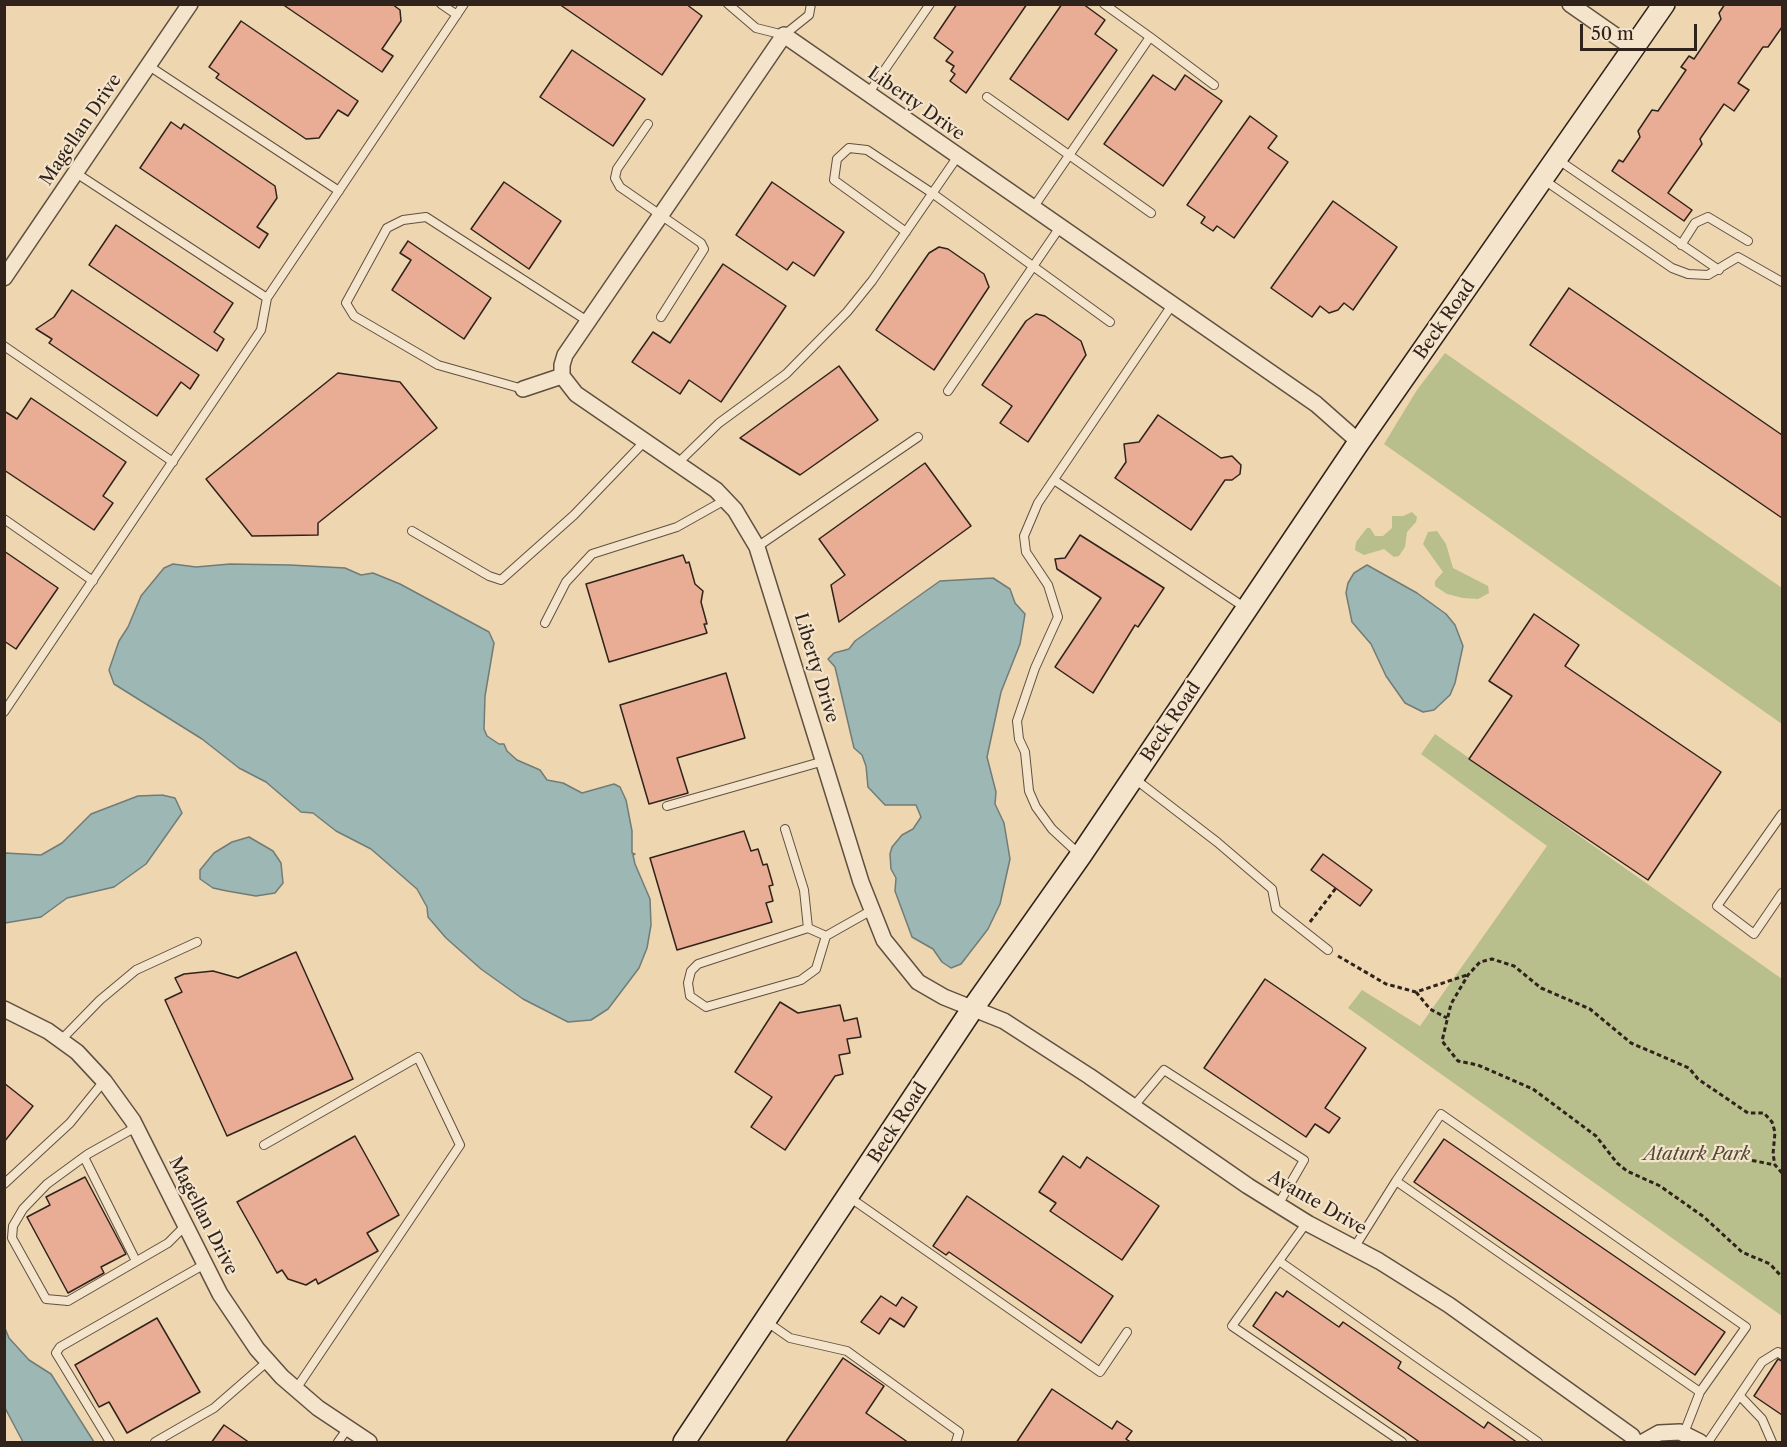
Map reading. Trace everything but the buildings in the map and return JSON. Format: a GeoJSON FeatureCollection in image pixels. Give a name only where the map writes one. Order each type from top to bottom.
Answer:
{"type":"FeatureCollection","features":[{"type":"Feature","properties":{"kind":"street","name":"Magellan Drive"},"geometry":{"type":"LineString","coordinates":[[4,278],[190,4]]}},
{"type":"Feature","properties":{"kind":"street","name":"Beck Road"},"geometry":{"type":"LineString","coordinates":[[684,1443],[973,1008],[1081,855],[1359,442],[1664,4]]}},
{"type":"Feature","properties":{"kind":"street"},"geometry":{"type":"LineString","coordinates":[[1577,6],[1633,48]]}},
{"type":"Feature","properties":{"kind":"street","name":"Liberty Drive"},"geometry":{"type":"LineString","coordinates":[[784,35],[1316,404],[1359,442]]}},
{"type":"Feature","properties":{"kind":"street"},"geometry":{"type":"LineString","coordinates":[[523,389],[562,376],[565,355],[784,35]]}},
{"type":"Feature","properties":{"kind":"street","name":"Liberty Drive"},"geometry":{"type":"LineString","coordinates":[[562,376],[576,394],[678,463],[735,510],[757,547],[845,834],[884,940],[918,982],[973,1008]]}},
{"type":"Feature","properties":{"kind":"street","name":"Avante Drive"},"geometry":{"type":"LineString","coordinates":[[973,1008],[1004,1021],[1278,1205],[1449,1305],[1632,1436],[1635,1443]]}},
{"type":"Feature","properties":{"kind":"street","name":"Magellan Drive"},"geometry":{"type":"LineString","coordinates":[[4,1009],[24,1017],[61,1040],[77,1052],[104,1081],[136,1126],[220,1294],[268,1361],[296,1389],[369,1443]]}},
{"type":"Feature","properties":{"kind":"street"},"geometry":{"type":"LineString","coordinates":[[1643,1443],[1659,1433],[1684,1433],[1700,1443]]}},
{"type":"Feature","properties":{"kind":"lane"},"geometry":{"type":"LineString","coordinates":[[441,4],[457,15]]}},
{"type":"Feature","properties":{"kind":"lane"},"geometry":{"type":"LineString","coordinates":[[4,712],[261,330],[267,298],[464,4]]}},
{"type":"Feature","properties":{"kind":"lane"},"geometry":{"type":"LineString","coordinates":[[728,4],[756,28],[784,35],[808,15],[811,4]]}},
{"type":"Feature","properties":{"kind":"lane"},"geometry":{"type":"LineString","coordinates":[[868,94],[930,4]]}},
{"type":"Feature","properties":{"kind":"lane"},"geometry":{"type":"LineString","coordinates":[[1104,4],[1214,85]]}},
{"type":"Feature","properties":{"kind":"lane"},"geometry":{"type":"LineString","coordinates":[[1033,208],[1150,37]]}},
{"type":"Feature","properties":{"kind":"lane"},"geometry":{"type":"LineString","coordinates":[[148,66],[339,191]]}},
{"type":"Feature","properties":{"kind":"lane"},"geometry":{"type":"LineString","coordinates":[[987,97],[1150,213]]}},
{"type":"Feature","properties":{"kind":"lane"},"geometry":{"type":"LineString","coordinates":[[648,124],[617,169],[615,178],[620,187],[701,243],[704,249],[703,256],[661,316]]}},
{"type":"Feature","properties":{"kind":"lane"},"geometry":{"type":"LineString","coordinates":[[906,232],[834,180],[837,159],[849,148],[867,150],[932,193],[1110,322]]}},
{"type":"Feature","properties":{"kind":"lane"},"geometry":{"type":"LineString","coordinates":[[678,463],[712,429],[786,374],[847,312],[906,232],[957,156]]}},
{"type":"Feature","properties":{"kind":"lane"},"geometry":{"type":"LineString","coordinates":[[1557,159],[1719,270]]}},
{"type":"Feature","properties":{"kind":"lane"},"geometry":{"type":"LineString","coordinates":[[76,173],[267,298]]}},
{"type":"Feature","properties":{"kind":"lane"},"geometry":{"type":"LineString","coordinates":[[1543,179],[1672,268],[1700,276],[1719,270],[1738,257],[1782,282]]}},
{"type":"Feature","properties":{"kind":"lane"},"geometry":{"type":"LineString","coordinates":[[523,389],[438,365],[354,316],[346,303],[387,228],[403,220],[426,217],[589,322]]}},
{"type":"Feature","properties":{"kind":"lane"},"geometry":{"type":"LineString","coordinates":[[1681,245],[1695,223],[1708,217],[1748,241]]}},
{"type":"Feature","properties":{"kind":"lane"},"geometry":{"type":"LineString","coordinates":[[948,391],[1060,227]]}},
{"type":"Feature","properties":{"kind":"lane"},"geometry":{"type":"LineString","coordinates":[[1081,855],[1052,829],[1036,807],[1029,791],[1028,770],[1019,739],[1017,721],[1035,668],[1058,617],[1048,585],[1026,552],[1024,536],[1033,512],[1173,305]]}},
{"type":"Feature","properties":{"kind":"lane"},"geometry":{"type":"LineString","coordinates":[[4,346],[173,462]]}},
{"type":"Feature","properties":{"kind":"lane"},"geometry":{"type":"LineString","coordinates":[[757,547],[918,437]]}},
{"type":"Feature","properties":{"kind":"lane"},"geometry":{"type":"LineString","coordinates":[[412,531],[489,576],[501,580],[574,515],[645,441]]}},
{"type":"Feature","properties":{"kind":"lane"},"geometry":{"type":"LineString","coordinates":[[1054,480],[1248,609]]}},
{"type":"Feature","properties":{"kind":"lane"},"geometry":{"type":"LineString","coordinates":[[545,623],[566,582],[592,554],[677,527],[725,500]]}},
{"type":"Feature","properties":{"kind":"lane"},"geometry":{"type":"LineString","coordinates":[[4,519],[93,581]]}},
{"type":"Feature","properties":{"kind":"lane"},"geometry":{"type":"LineString","coordinates":[[667,806],[824,761]]}},
{"type":"Feature","properties":{"kind":"lane"},"geometry":{"type":"LineString","coordinates":[[1133,778],[1217,842],[1272,889],[1276,909],[1328,950]]}},
{"type":"Feature","properties":{"kind":"lane"},"geometry":{"type":"LineString","coordinates":[[1782,814],[1717,906],[1754,934],[1782,893]]}},
{"type":"Feature","properties":{"kind":"lane"},"geometry":{"type":"LineString","coordinates":[[785,829],[804,891],[808,928]]}},
{"type":"Feature","properties":{"kind":"lane"},"geometry":{"type":"LineString","coordinates":[[826,936],[808,928],[698,964],[691,971],[688,983],[690,996],[706,1007],[801,980],[816,969],[826,936],[872,910]]}},
{"type":"Feature","properties":{"kind":"lane"},"geometry":{"type":"LineString","coordinates":[[61,1040],[100,1000],[136,970],[197,942]]}},
{"type":"Feature","properties":{"kind":"lane"},"geometry":{"type":"LineString","coordinates":[[264,1146],[418,1057],[460,1145],[296,1389]]}},
{"type":"Feature","properties":{"kind":"lane"},"geometry":{"type":"LineString","coordinates":[[1133,1107],[1164,1070],[1304,1160],[1278,1205]]}},
{"type":"Feature","properties":{"kind":"lane"},"geometry":{"type":"LineString","coordinates":[[4,1184],[70,1124],[104,1081]]}},
{"type":"Feature","properties":{"kind":"lane"},"geometry":{"type":"LineString","coordinates":[[1354,1248],[1441,1114],[1746,1327],[1700,1392],[1684,1433]]}},
{"type":"Feature","properties":{"kind":"lane"},"geometry":{"type":"LineString","coordinates":[[136,1126],[84,1157],[47,1184],[23,1209],[13,1226],[12,1238],[46,1299],[55,1302],[68,1301],[168,1243],[186,1225]]}},
{"type":"Feature","properties":{"kind":"lane"},"geometry":{"type":"LineString","coordinates":[[84,1157],[136,1261]]}},
{"type":"Feature","properties":{"kind":"lane"},"geometry":{"type":"LineString","coordinates":[[1396,1181],[1700,1392]]}},
{"type":"Feature","properties":{"kind":"lane"},"geometry":{"type":"LineString","coordinates":[[849,1197],[1100,1372],[1127,1332]]}},
{"type":"Feature","properties":{"kind":"lane"},"geometry":{"type":"LineString","coordinates":[[1307,1222],[1232,1326],[1402,1443]]}},
{"type":"Feature","properties":{"kind":"lane"},"geometry":{"type":"LineString","coordinates":[[1279,1261],[1538,1443]]}},
{"type":"Feature","properties":{"kind":"lane"},"geometry":{"type":"LineString","coordinates":[[110,1443],[56,1353],[60,1347],[205,1264]]}},
{"type":"Feature","properties":{"kind":"lane"},"geometry":{"type":"LineString","coordinates":[[766,1321],[790,1338],[847,1351],[959,1432],[956,1443]]}},
{"type":"Feature","properties":{"kind":"lane"},"geometry":{"type":"LineString","coordinates":[[1708,1443],[1762,1362],[1778,1352],[1782,1355]]}},
{"type":"Feature","properties":{"kind":"lane"},"geometry":{"type":"LineString","coordinates":[[155,1443],[214,1408],[268,1361]]}},
{"type":"Feature","properties":{"kind":"lane"},"geometry":{"type":"LineString","coordinates":[[1740,1396],[1762,1419],[1772,1443]]}},
{"type":"Feature","properties":{"kind":"lane"},"geometry":{"type":"LineString","coordinates":[[339,1443],[348,1428]]}},
{"type":"Feature","properties":{"kind":"path"},"geometry":{"type":"LineString","coordinates":[[1303,930],[1336,888]]}},
{"type":"Feature","properties":{"kind":"path"},"geometry":{"type":"LineString","coordinates":[[1328,950],[1386,984],[1416,992],[1468,975]]}},
{"type":"Feature","properties":{"kind":"path"},"geometry":{"type":"LineString","coordinates":[[1782,1173],[1775,1165],[1772,1122],[1764,1113],[1748,1113],[1698,1079],[1689,1068],[1631,1043],[1590,1009],[1566,996],[1541,988],[1514,966],[1492,959],[1480,962],[1468,975],[1451,1004],[1442,1041],[1458,1061],[1478,1065],[1533,1089],[1596,1136],[1617,1163],[1660,1186],[1704,1217],[1742,1252],[1770,1264],[1782,1276]]}},
{"type":"Feature","properties":{"kind":"path"},"geometry":{"type":"LineString","coordinates":[[1416,992],[1430,1009],[1447,1018]]}},
{"type":"Feature","properties":{"kind":"path"},"geometry":{"type":"LineString","coordinates":[[1730,1156],[1775,1165]]}},
{"type":"Feature","properties":{"kind":"green space"},"geometry":{"type":"Polygon","coordinates":[[[1445,353],[1782,588],[1782,724],[1384,444],[1417,390],[1445,353]]]}},
{"type":"Feature","properties":{"kind":"green space"},"geometry":{"type":"Polygon","coordinates":[[[1412,512],[1417,517],[1416,522],[1407,532],[1405,547],[1399,556],[1394,557],[1384,549],[1364,555],[1355,550],[1356,542],[1367,528],[1370,528],[1375,536],[1383,536],[1392,528],[1392,516],[1403,516],[1412,512]]]}},
{"type":"Feature","properties":{"kind":"green space"},"geometry":{"type":"Polygon","coordinates":[[[1437,531],[1446,544],[1453,568],[1488,586],[1489,593],[1478,599],[1463,598],[1447,594],[1435,586],[1435,581],[1443,572],[1423,544],[1428,532],[1437,531]]]}},
{"type":"Feature","properties":{"kind":"green space","name":"Ataturk Park"},"geometry":{"type":"Polygon","coordinates":[[[1435,734],[1782,979],[1782,1316],[1348,1008],[1362,990],[1420,1026],[1547,846],[1421,754],[1435,734]]]}},
{"type":"Feature","properties":{"kind":"water"},"geometry":{"type":"Polygon","coordinates":[[[173,564],[196,567],[230,564],[290,565],[345,568],[361,575],[373,573],[400,584],[489,632],[494,643],[485,696],[484,729],[487,736],[499,744],[504,744],[507,751],[517,760],[540,770],[547,780],[563,783],[582,793],[614,784],[620,787],[626,800],[632,831],[632,853],[635,854],[633,855],[635,864],[650,899],[651,925],[647,948],[639,968],[608,1009],[591,1020],[568,1022],[523,999],[481,969],[446,938],[428,917],[427,907],[417,889],[371,849],[336,831],[313,813],[301,812],[266,782],[239,768],[202,739],[114,684],[109,670],[119,641],[128,627],[141,596],[164,568],[173,564]]]}},
{"type":"Feature","properties":{"kind":"water"},"geometry":{"type":"Polygon","coordinates":[[[1367,565],[1417,593],[1446,614],[1455,625],[1463,646],[1455,683],[1450,695],[1434,710],[1423,712],[1405,703],[1386,676],[1371,644],[1352,622],[1346,593],[1348,583],[1354,573],[1367,565]]]}},
{"type":"Feature","properties":{"kind":"water"},"geometry":{"type":"Polygon","coordinates":[[[993,578],[1010,589],[1015,603],[1025,614],[1020,644],[1001,692],[987,757],[996,792],[995,804],[1004,823],[1010,859],[1000,904],[988,929],[961,964],[951,968],[942,962],[933,949],[912,937],[895,891],[896,878],[891,869],[892,847],[902,835],[913,829],[921,817],[916,805],[885,805],[868,787],[866,766],[862,755],[854,748],[835,667],[828,659],[834,653],[849,649],[855,641],[940,581],[993,578]]]}},
{"type":"Feature","properties":{"kind":"water"},"geometry":{"type":"Polygon","coordinates":[[[162,795],[175,798],[182,813],[146,864],[114,887],[67,898],[41,917],[5,923],[5,853],[41,855],[62,843],[91,814],[138,796],[162,795]]]}},
{"type":"Feature","properties":{"kind":"water"},"geometry":{"type":"Polygon","coordinates":[[[249,837],[273,851],[281,863],[283,883],[275,893],[256,896],[227,891],[213,888],[200,879],[200,870],[214,853],[232,842],[249,837]]]}},
{"type":"Feature","properties":{"kind":"water"},"geometry":{"type":"Polygon","coordinates":[[[4,1326],[9,1338],[29,1360],[51,1374],[94,1442],[23,1442],[5,1408],[4,1326]]]}}]}
